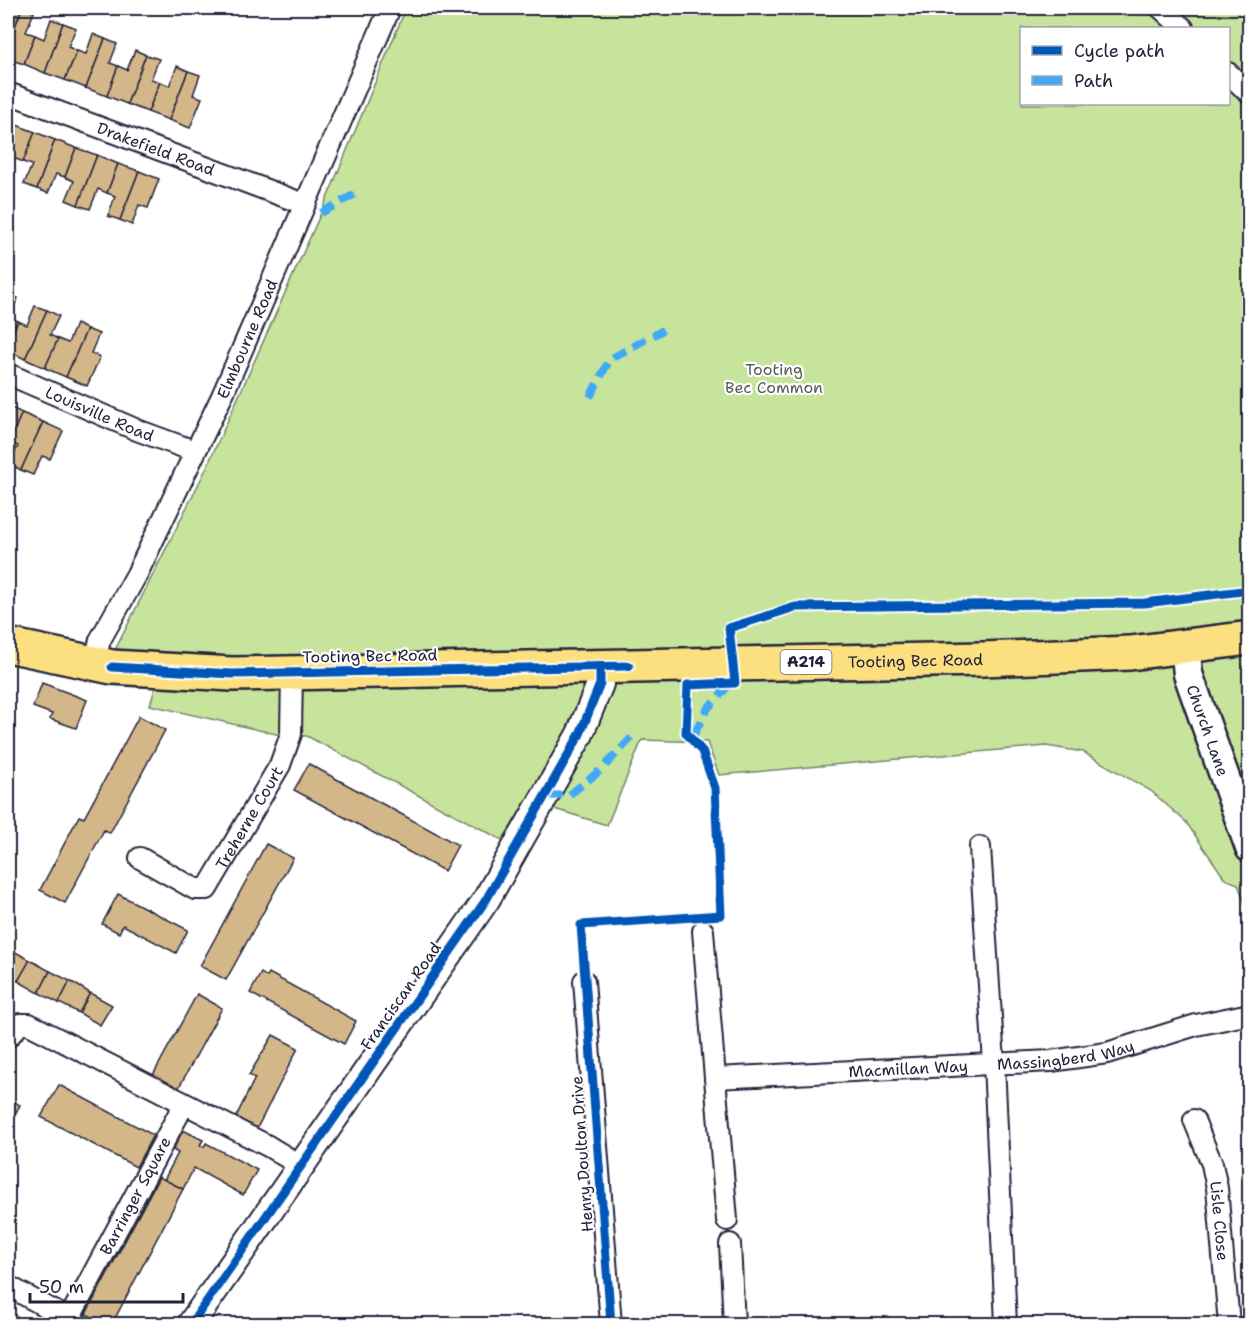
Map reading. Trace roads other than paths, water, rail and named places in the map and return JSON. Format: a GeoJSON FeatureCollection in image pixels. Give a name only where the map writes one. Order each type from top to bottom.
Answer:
{"type":"FeatureCollection","features":[{"type":"Feature","properties":{"kind":"highway","name":"Tooting Bec Road"},"geometry":{"type":"LineString","coordinates":[[8,645],[94,664],[141,671],[232,674],[983,659],[1130,653],[1250,638]]}},
{"type":"Feature","properties":{"kind":"main road","name":"Church Lane"},"geometry":{"type":"LineString","coordinates":[[1185,646],[1188,674],[1250,848]]}},
{"type":"Feature","properties":{"kind":"street","name":"Elmbourne Road"},"geometry":{"type":"LineString","coordinates":[[94,664],[100,640],[137,574],[222,396],[390,8]]}},
{"type":"Feature","properties":{"kind":"street"},"geometry":{"type":"LineString","coordinates":[[1161,8],[1182,27]]}},
{"type":"Feature","properties":{"kind":"street"},"geometry":{"type":"LineString","coordinates":[[1230,75],[1250,94]]}},
{"type":"Feature","properties":{"kind":"street","name":"Drakefield Road"},"geometry":{"type":"LineString","coordinates":[[8,93],[304,204]]}},
{"type":"Feature","properties":{"kind":"street","name":"Louisville Road"},"geometry":{"type":"LineString","coordinates":[[8,374],[137,430],[194,451]]}},
{"type":"Feature","properties":{"kind":"street","name":"Franciscan Road"},"geometry":{"type":"LineString","coordinates":[[191,1324],[486,900],[524,836],[593,706],[600,684],[600,666]]}},
{"type":"Feature","properties":{"kind":"street","name":"Treherne Court"},"geometry":{"type":"LineString","coordinates":[[140,858],[195,889],[207,889],[280,765],[291,734],[292,672]]}},
{"type":"Feature","properties":{"kind":"street"},"geometry":{"type":"LineString","coordinates":[[980,847],[994,1063]]}},
{"type":"Feature","properties":{"kind":"street"},"geometry":{"type":"LineString","coordinates":[[703,931],[727,1220]]}},
{"type":"Feature","properties":{"kind":"street","name":"Henry Doulton Drive"},"geometry":{"type":"LineString","coordinates":[[584,981],[611,1324]]}},
{"type":"Feature","properties":{"kind":"street","name":"Massingberd Way"},"geometry":{"type":"LineString","coordinates":[[1006,1324],[994,1063],[1051,1061],[1107,1053],[1196,1025],[1250,1014]]}},
{"type":"Feature","properties":{"kind":"street"},"geometry":{"type":"LineString","coordinates":[[8,1037],[20,1024],[29,1024],[268,1146],[301,1166]]}},
{"type":"Feature","properties":{"kind":"street","name":"Macmillan Way"},"geometry":{"type":"LineString","coordinates":[[715,1078],[994,1063]]}},
{"type":"Feature","properties":{"kind":"street","name":"Barringer Square"},"geometry":{"type":"LineString","coordinates":[[8,1286],[74,1322],[184,1104]]}},
{"type":"Feature","properties":{"kind":"street","name":"Lisle Close"},"geometry":{"type":"LineString","coordinates":[[1194,1120],[1212,1164],[1217,1188],[1229,1324]]}},
{"type":"Feature","properties":{"kind":"street"},"geometry":{"type":"LineString","coordinates":[[730,1244],[734,1324]]}},
{"type":"Feature","properties":{"kind":"park label","name":"Tooting Bec Common"},"geometry":{"type":"Point","coordinates":[774,378]}}]}
